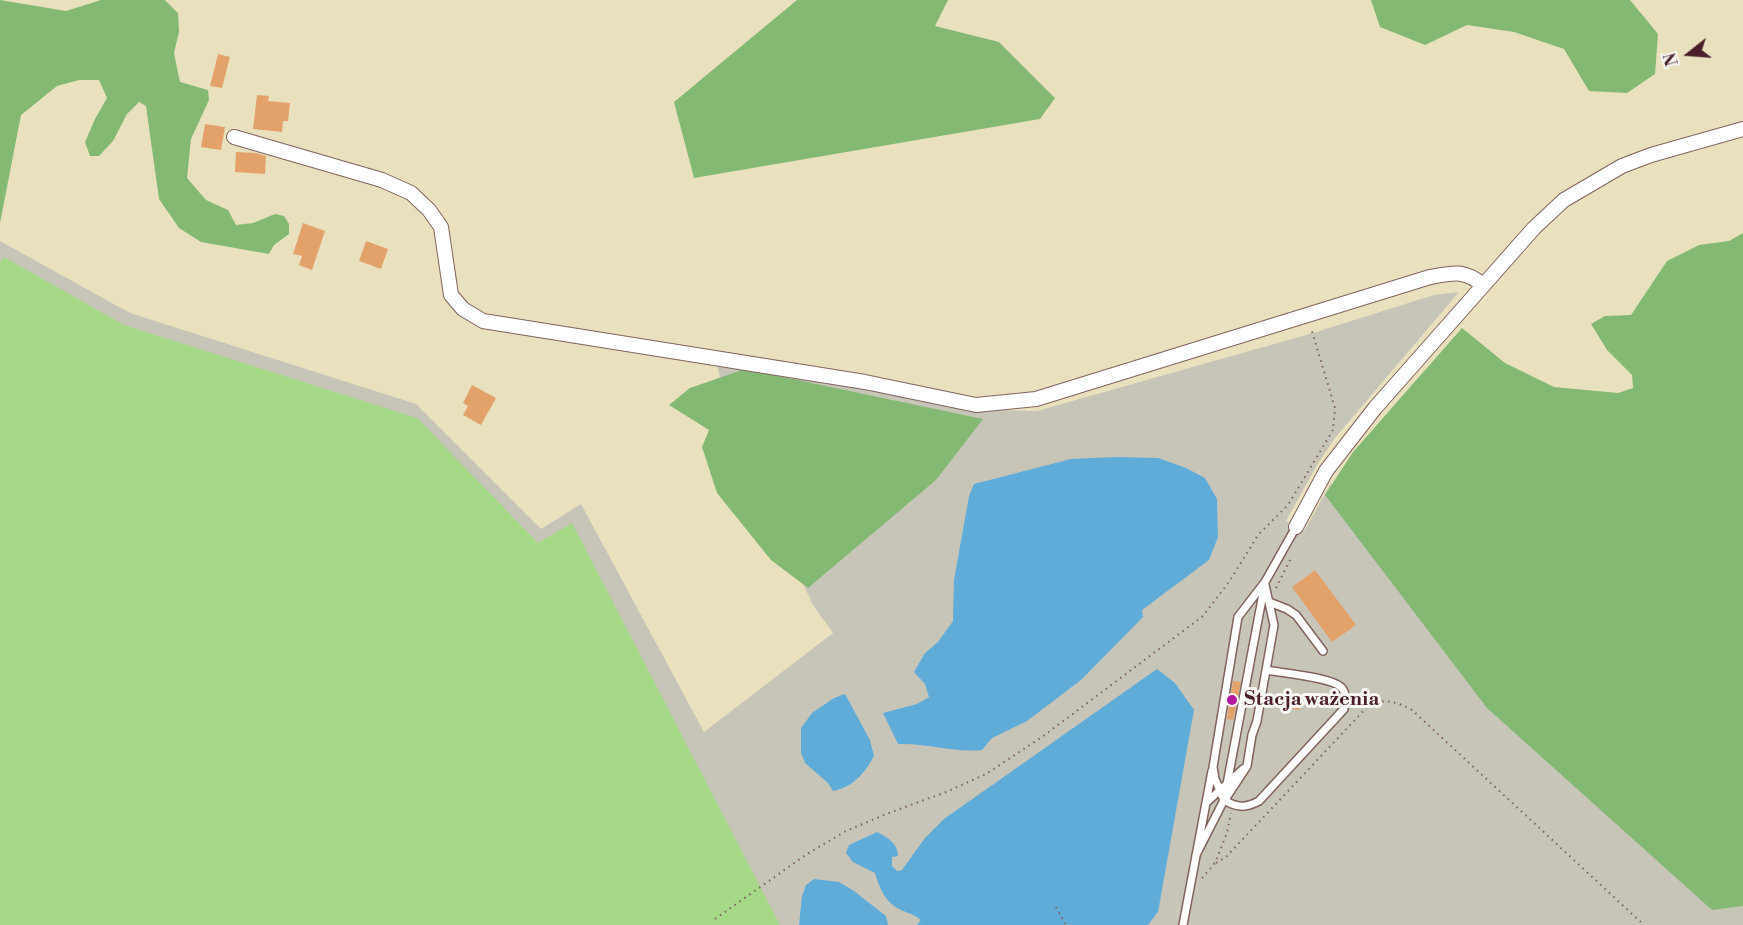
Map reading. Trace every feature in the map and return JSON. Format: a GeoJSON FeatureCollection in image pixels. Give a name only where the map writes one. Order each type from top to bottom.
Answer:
{"type":"FeatureCollection","features":[{"type":"Feature","properties":{"kind":"street"},"geometry":{"type":"LineString","coordinates":[[1296,527],[1326,471],[1375,408],[1534,228],[1564,200],[1605,174],[1651,155],[1743,129]]}},
{"type":"Feature","properties":{"kind":"street"},"geometry":{"type":"LineString","coordinates":[[234,137],[382,180],[411,193],[429,210],[441,227],[451,295],[463,309],[483,321],[865,381],[976,405],[1036,399],[1430,277],[1455,272],[1472,276],[1483,285]]}},
{"type":"Feature","properties":{"kind":"lane"},"geometry":{"type":"LineString","coordinates":[[1183,925],[1238,617],[1265,582],[1296,527]]}},
{"type":"Feature","properties":{"kind":"lane"},"geometry":{"type":"LineString","coordinates":[[1196,855],[1224,800],[1247,766],[1274,625],[1265,582]]}},
{"type":"Feature","properties":{"kind":"lane"},"geometry":{"type":"LineString","coordinates":[[1224,800],[1265,582]]}},
{"type":"Feature","properties":{"kind":"lane"},"geometry":{"type":"LineString","coordinates":[[1269,602],[1296,615],[1323,651]]}},
{"type":"Feature","properties":{"kind":"lane"},"geometry":{"type":"LineString","coordinates":[[1213,767],[1224,800],[1239,807],[1250,806],[1259,801],[1344,709],[1347,699],[1342,688],[1330,681],[1266,670]]}},
{"type":"Feature","properties":{"kind":"lane"},"geometry":{"type":"LineString","coordinates":[[1206,803],[1247,766]]}},
{"type":"Feature","properties":{"kind":"path"},"geometry":{"type":"LineString","coordinates":[[715,919],[807,854],[846,831],[986,774],[1051,730],[1203,615],[1229,582],[1258,536],[1288,505],[1333,430],[1335,408],[1308,316]]}},
{"type":"Feature","properties":{"kind":"path"},"geometry":{"type":"LineString","coordinates":[[1269,602],[1292,558]]}},
{"type":"Feature","properties":{"kind":"path"},"geometry":{"type":"LineString","coordinates":[[1215,863],[1226,857],[1369,705],[1378,701],[1389,701],[1412,710],[1644,925]]}},
{"type":"Feature","properties":{"kind":"path"},"geometry":{"type":"LineString","coordinates":[[1201,882],[1215,863],[1227,833],[1232,804]]}},
{"type":"Feature","properties":{"kind":"path"},"geometry":{"type":"LineString","coordinates":[[1056,907],[1066,925]]}},
{"type":"Feature","properties":{"kind":"shaded area"},"geometry":{"type":"Polygon","coordinates":[[[0,241],[130,313],[416,404],[541,529],[581,504],[704,732],[833,633],[813,605],[736,441],[717,365],[988,410],[1037,411],[1313,333],[1434,295],[1459,292],[1335,438],[1286,521],[1304,531],[1331,483],[1485,688],[1743,891],[1743,925],[0,925],[0,241]]]}},
{"type":"Feature","properties":{"kind":"green space"},"geometry":{"type":"Polygon","coordinates":[[[0,0],[66,11],[101,0],[165,0],[178,13],[179,32],[174,53],[180,82],[208,90],[209,100],[191,139],[187,178],[206,200],[228,210],[236,225],[253,223],[275,214],[284,216],[289,224],[289,234],[274,245],[269,254],[201,242],[179,228],[159,199],[146,106],[139,102],[127,114],[113,141],[99,156],[90,156],[85,142],[107,98],[99,80],[79,80],[57,86],[21,115],[0,223],[0,0]]]}},
{"type":"Feature","properties":{"kind":"green space"},"geometry":{"type":"Polygon","coordinates":[[[797,0],[948,0],[935,26],[999,42],[1055,98],[1040,119],[694,178],[674,102],[797,0]]]}},
{"type":"Feature","properties":{"kind":"green space"},"geometry":{"type":"Polygon","coordinates":[[[1371,0],[1630,0],[1658,34],[1655,74],[1627,93],[1589,91],[1564,49],[1514,32],[1467,25],[1425,45],[1380,27],[1371,0]]]}},
{"type":"Feature","properties":{"kind":"green space"},"geometry":{"type":"Polygon","coordinates":[[[1743,233],[1743,906],[1712,910],[1487,708],[1325,495],[1353,452],[1462,328],[1505,363],[1554,387],[1618,393],[1633,388],[1632,375],[1607,350],[1591,324],[1605,316],[1631,315],[1667,261],[1699,245],[1729,241],[1743,233]]]}},
{"type":"Feature","properties":{"kind":"green space"},"geometry":{"type":"Polygon","coordinates":[[[4,257],[124,325],[417,418],[538,543],[572,523],[780,925],[0,925],[0,262],[4,257]]]}},
{"type":"Feature","properties":{"kind":"green space"},"geometry":{"type":"Polygon","coordinates":[[[745,369],[983,419],[936,480],[808,588],[771,560],[717,493],[702,447],[709,430],[669,405],[690,388],[745,369]]]}},
{"type":"Feature","properties":{"kind":"water"},"geometry":{"type":"Polygon","coordinates":[[[1158,458],[1205,478],[1217,499],[1218,537],[1209,560],[1142,610],[1143,617],[1081,680],[1027,721],[992,738],[982,750],[898,744],[883,713],[917,704],[929,697],[925,684],[914,672],[925,653],[938,642],[953,621],[954,580],[969,496],[974,484],[1071,459],[1158,458]]]}},
{"type":"Feature","properties":{"kind":"water"},"geometry":{"type":"Polygon","coordinates":[[[1157,669],[1175,683],[1194,710],[1158,912],[1148,925],[917,925],[921,920],[894,906],[886,898],[875,873],[853,862],[846,853],[849,845],[877,832],[894,844],[898,856],[892,857],[892,866],[897,871],[902,870],[925,838],[944,819],[1157,669]]]}},
{"type":"Feature","properties":{"kind":"water"},"geometry":{"type":"Polygon","coordinates":[[[845,694],[870,740],[874,756],[857,779],[833,791],[828,783],[805,763],[801,753],[801,728],[812,713],[834,698],[845,694]]]}},
{"type":"Feature","properties":{"kind":"water"},"geometry":{"type":"Polygon","coordinates":[[[814,879],[839,882],[854,891],[886,916],[888,925],[799,925],[802,896],[806,885],[814,879]]]}},
{"type":"Feature","properties":{"kind":"building"},"geometry":{"type":"Polygon","coordinates":[[[218,54],[230,57],[222,88],[210,86],[218,54]]]}},
{"type":"Feature","properties":{"kind":"building"},"geometry":{"type":"Polygon","coordinates":[[[257,95],[269,96],[268,101],[290,103],[288,121],[283,121],[282,132],[253,129],[257,95]]]}},
{"type":"Feature","properties":{"kind":"building"},"geometry":{"type":"Polygon","coordinates":[[[205,124],[225,127],[221,150],[201,147],[205,124]]]}},
{"type":"Feature","properties":{"kind":"building"},"geometry":{"type":"Polygon","coordinates":[[[236,152],[266,156],[265,174],[235,172],[236,152]]]}},
{"type":"Feature","properties":{"kind":"building"},"geometry":{"type":"Polygon","coordinates":[[[303,223],[325,231],[312,270],[299,265],[302,256],[293,254],[303,223]]]}},
{"type":"Feature","properties":{"kind":"building"},"geometry":{"type":"Polygon","coordinates":[[[366,241],[388,249],[381,269],[359,261],[366,241]]]}},
{"type":"Feature","properties":{"kind":"building"},"geometry":{"type":"Polygon","coordinates":[[[472,385],[496,398],[481,425],[463,415],[468,406],[463,403],[472,385]]]}},
{"type":"Feature","properties":{"kind":"building"},"geometry":{"type":"Polygon","coordinates":[[[1315,570],[1356,625],[1332,642],[1292,587],[1315,570]]]}},
{"type":"Feature","properties":{"kind":"building"},"geometry":{"type":"Polygon","coordinates":[[[1233,681],[1241,682],[1233,720],[1227,719],[1233,681]]]}},
{"type":"Feature","properties":{"kind":"building"},"geometry":{"type":"Polygon","coordinates":[[[1282,693],[1302,697],[1299,710],[1279,706],[1282,693]]]}},
{"type":"Feature","properties":{"kind":"place","name":"Stacja ważenia"},"geometry":{"type":"Point","coordinates":[1232,700]}}]}
